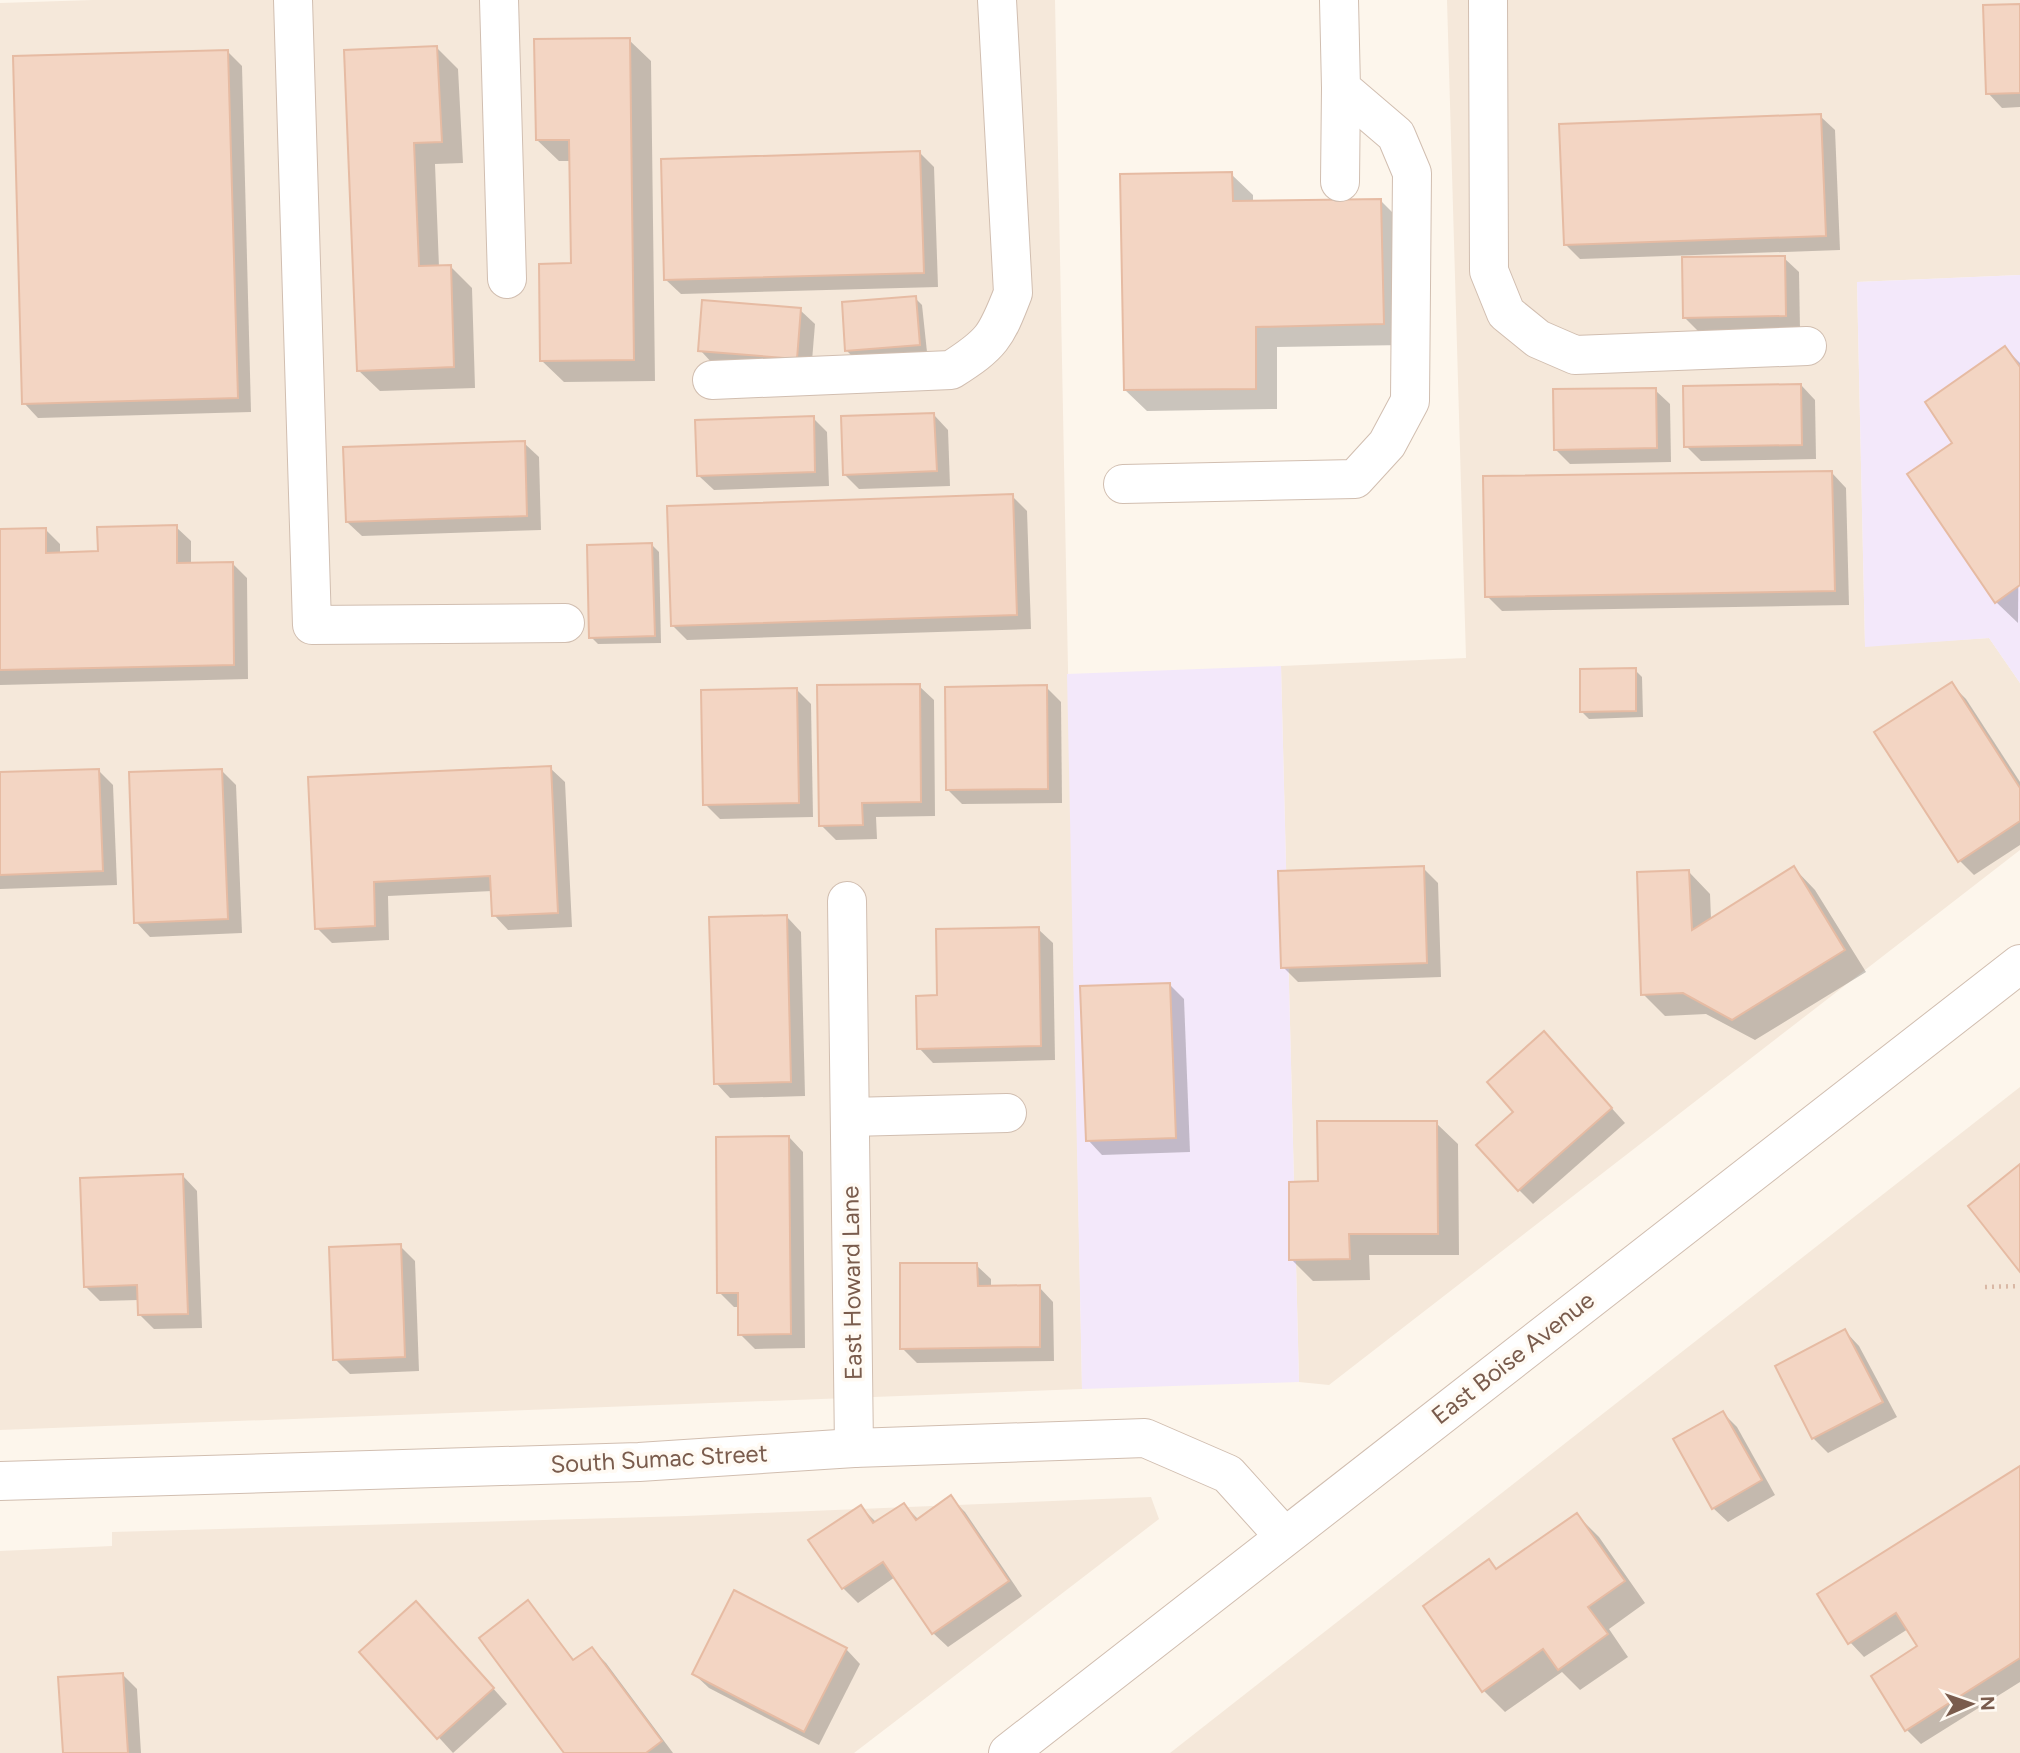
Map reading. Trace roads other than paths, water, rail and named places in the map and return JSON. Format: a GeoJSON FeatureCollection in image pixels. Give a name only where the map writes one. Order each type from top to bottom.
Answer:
{"type":"FeatureCollection","features":[{"type":"Feature","properties":{"kind":"street"},"geometry":{"type":"LineString","coordinates":[[293,0],[312,625],[565,623]]}},
{"type":"Feature","properties":{"kind":"street"},"geometry":{"type":"LineString","coordinates":[[499,0],[507,279]]}},
{"type":"Feature","properties":{"kind":"street"},"geometry":{"type":"LineString","coordinates":[[712,380],[951,370],[979,352],[998,334],[1013,293],[997,0]]}},
{"type":"Feature","properties":{"kind":"street"},"geometry":{"type":"LineString","coordinates":[[1339,0],[1340,182]]}},
{"type":"Feature","properties":{"kind":"street"},"geometry":{"type":"LineString","coordinates":[[1488,0],[1489,271],[1506,313],[1538,338],[1575,355],[1807,346]]}},
{"type":"Feature","properties":{"kind":"street"},"geometry":{"type":"LineString","coordinates":[[1123,484],[1355,479],[1387,444],[1410,401],[1412,173],[1396,135],[1340,88]]}},
{"type":"Feature","properties":{"kind":"street","name":"East Howard Lane"},"geometry":{"type":"LineString","coordinates":[[847,901],[854,1448]]}},
{"type":"Feature","properties":{"kind":"street","name":"East Boise Avenue"},"geometry":{"type":"LineString","coordinates":[[1008,1753],[1045,1741],[1284,1536],[2020,964]]}},
{"type":"Feature","properties":{"kind":"street"},"geometry":{"type":"LineString","coordinates":[[850,1117],[1007,1112]]}},
{"type":"Feature","properties":{"kind":"street","name":"South Sumac Street"},"geometry":{"type":"LineString","coordinates":[[0,1481],[639,1462],[854,1448],[1145,1438],[1228,1474],[1284,1536]]}}]}
